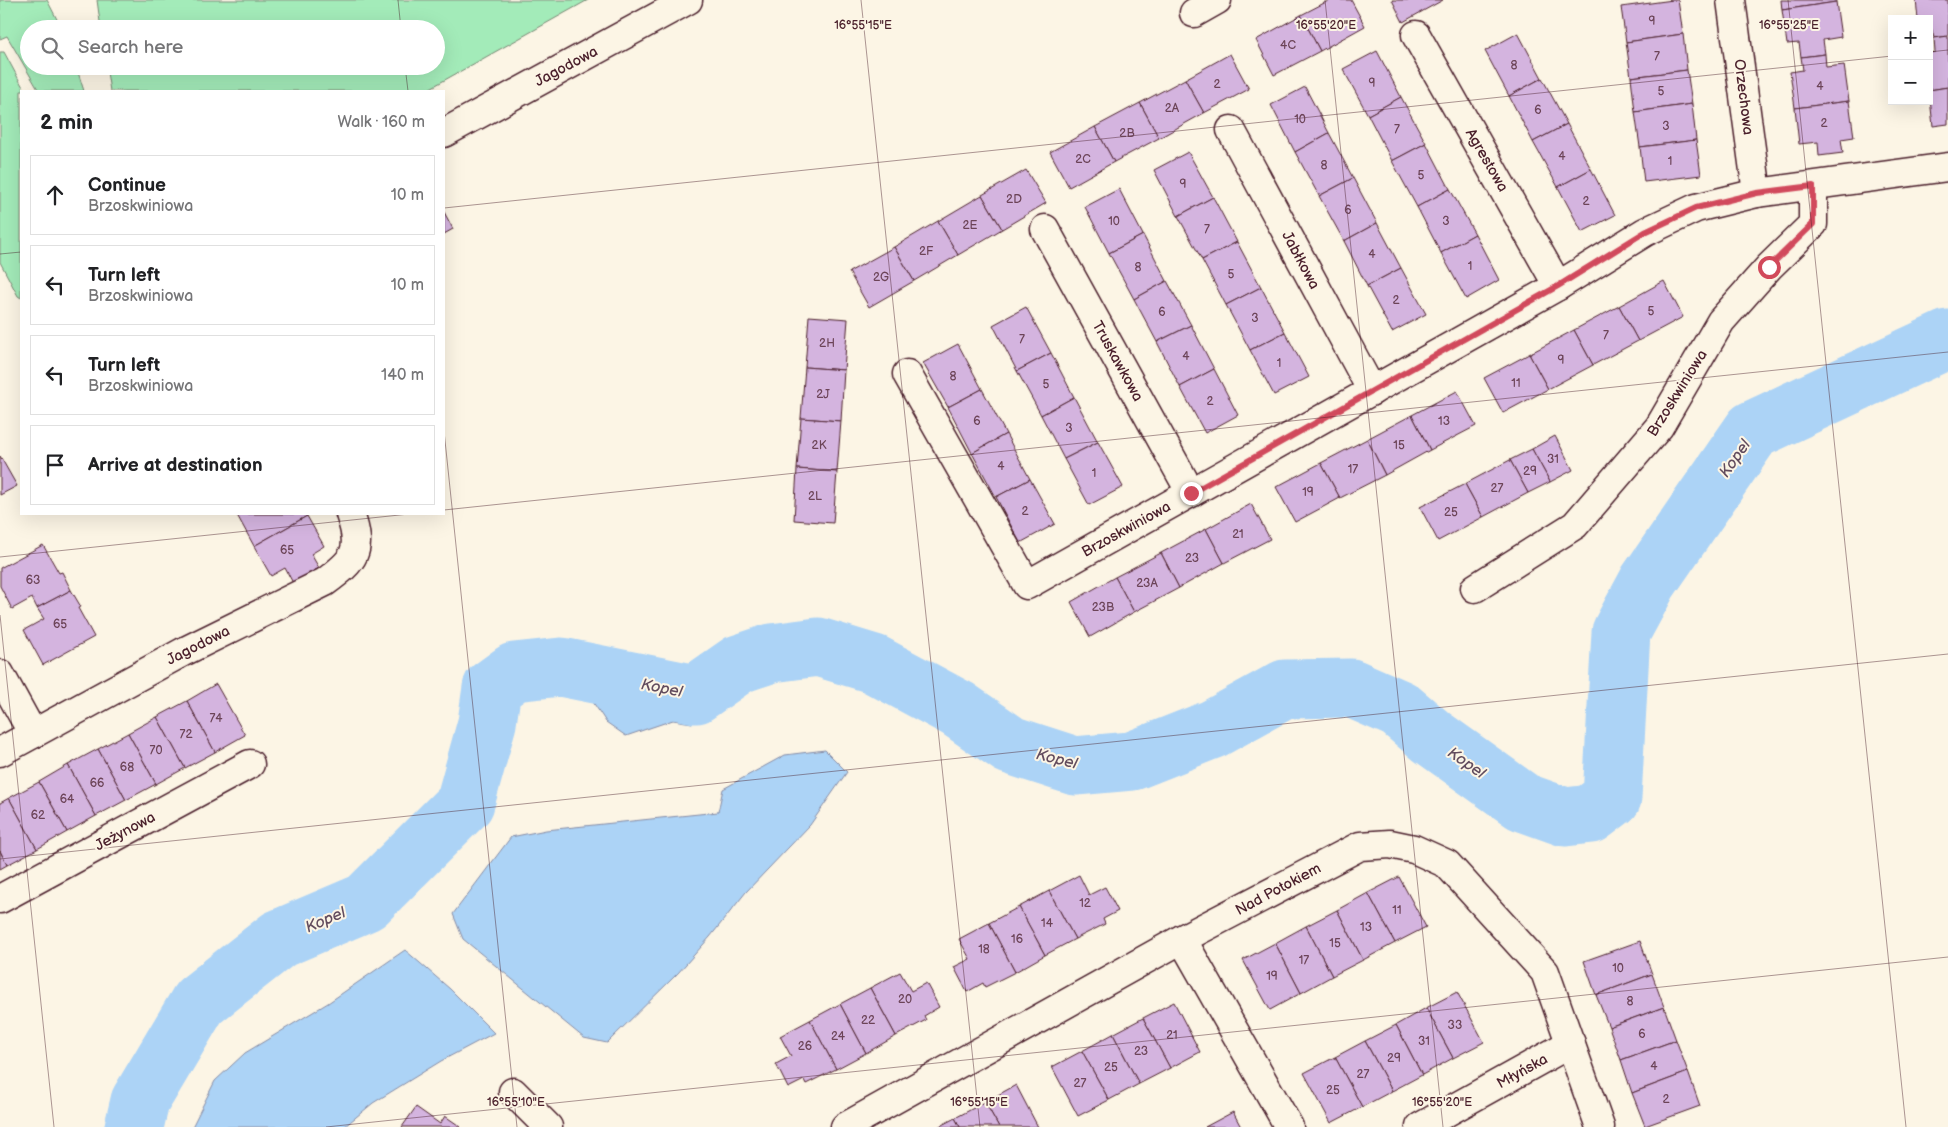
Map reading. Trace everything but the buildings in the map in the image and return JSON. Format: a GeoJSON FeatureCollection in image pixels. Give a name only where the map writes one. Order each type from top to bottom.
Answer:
{"type":"FeatureCollection","features":[{"type":"Feature","properties":{"kind":"street","name":"Jagodowa"},"geometry":{"type":"LineString","coordinates":[[445,132],[688,0]]}},
{"type":"Feature","properties":{"kind":"street","name":"Orzechowa"},"geometry":{"type":"LineString","coordinates":[[1731,0],[1757,193]]}},
{"type":"Feature","properties":{"kind":"street","name":"Agrestowa"},"geometry":{"type":"LineString","coordinates":[[1416,35],[1558,286]]}},
{"type":"Feature","properties":{"kind":"street","name":"Jabłkowa"},"geometry":{"type":"LineString","coordinates":[[1231,130],[1372,390]]}},
{"type":"Feature","properties":{"kind":"street","name":"Brzoskwiniowa"},"geometry":{"type":"LineString","coordinates":[[907,374],[1027,585],[1558,286],[1645,232],[1696,208],[1757,193],[1948,167]]}},
{"type":"Feature","properties":{"kind":"street","name":"Brzoskwiniowa"},"geometry":{"type":"LineString","coordinates":[[1475,588],[1575,525],[1660,427],[1721,321],[1769,267],[1813,224],[1813,186]]}},
{"type":"Feature","properties":{"kind":"street","name":"Truskawkowa"},"geometry":{"type":"LineString","coordinates":[[1045,229],[1191,493]]}},
{"type":"Feature","properties":{"kind":"street","name":"Jagodowa"},"geometry":{"type":"LineString","coordinates":[[0,752],[183,652],[325,582],[346,566],[357,549],[356,530],[350,515]]}},
{"type":"Feature","properties":{"kind":"street"},"geometry":{"type":"LineString","coordinates":[[0,674],[33,734]]}},
{"type":"Feature","properties":{"kind":"street","name":"Jeżynowa"},"geometry":{"type":"LineString","coordinates":[[0,899],[250,764]]}},
{"type":"Feature","properties":{"kind":"street","name":"Nad Potokiem"},"geometry":{"type":"LineString","coordinates":[[845,1127],[1182,939],[1360,846],[1390,844],[1414,849],[1447,864],[1545,972],[1600,1127]]}},
{"type":"Feature","properties":{"kind":"street"},"geometry":{"type":"LineString","coordinates":[[1182,939],[1289,1127]]}},
{"type":"Feature","properties":{"kind":"street","name":"Młyńska"},"geometry":{"type":"LineString","coordinates":[[1420,1127],[1571,1043]]}},
{"type":"Feature","properties":{"kind":"street"},"geometry":{"type":"LineString","coordinates":[[513,1092],[548,1127]]}},
{"type":"Feature","properties":{"kind":"green space"},"geometry":{"type":"Polygon","coordinates":[[[0,0],[47,0],[57,20],[20,20],[20,58],[7,36],[0,39],[0,0]]]}},
{"type":"Feature","properties":{"kind":"green space"},"geometry":{"type":"Polygon","coordinates":[[[97,0],[588,0],[427,90],[110,90],[107,75],[445,75],[445,20],[100,20],[97,0]]]}},
{"type":"Feature","properties":{"kind":"green space"},"geometry":{"type":"Polygon","coordinates":[[[0,52],[4,52],[24,90],[20,90],[20,297],[0,262],[0,52]]]}},
{"type":"Feature","properties":{"kind":"green space"},"geometry":{"type":"Polygon","coordinates":[[[30,75],[79,75],[84,90],[38,90],[30,75]]]}},
{"type":"Feature","properties":{"kind":"water"},"geometry":{"type":"Polygon","coordinates":[[[622,652],[674,662],[703,674],[696,694],[692,723],[673,720],[626,736],[606,722],[589,696],[582,671],[598,655],[622,652]]]}},
{"type":"Feature","properties":{"kind":"water"},"geometry":{"type":"Polygon","coordinates":[[[825,750],[847,772],[810,825],[746,892],[678,973],[607,1043],[584,1038],[463,939],[453,914],[511,837],[546,830],[718,812],[723,789],[785,755],[825,750]]]}},
{"type":"Feature","properties":{"kind":"water"},"geometry":{"type":"Polygon","coordinates":[[[405,950],[450,989],[494,1033],[441,1061],[373,1103],[344,1127],[192,1127],[215,1081],[245,1053],[328,1003],[405,950]]]}},
{"type":"Feature","properties":{"kind":"waterway","name":"Kopel"},"geometry":{"type":"LineString","coordinates":[[134,1127],[140,1101],[199,1002],[279,939],[366,902],[465,803],[487,723],[492,688],[514,672],[561,667],[696,694],[739,664],[772,653],[818,647],[874,664],[958,709],[1010,745],[1075,766],[1132,761],[1213,729],[1285,689],[1351,688],[1399,709],[1432,737],[1523,802],[1565,817],[1591,814],[1612,798],[1621,632],[1648,582],[1753,430],[1948,339]]}},
{"type":"Feature","properties":{"kind":"route"},"geometry":{"type":"LineString","coordinates":[[1191,493],[1558,286],[1645,232],[1696,208],[1757,193],[1813,186],[1813,224],[1769,267]]}}]}
